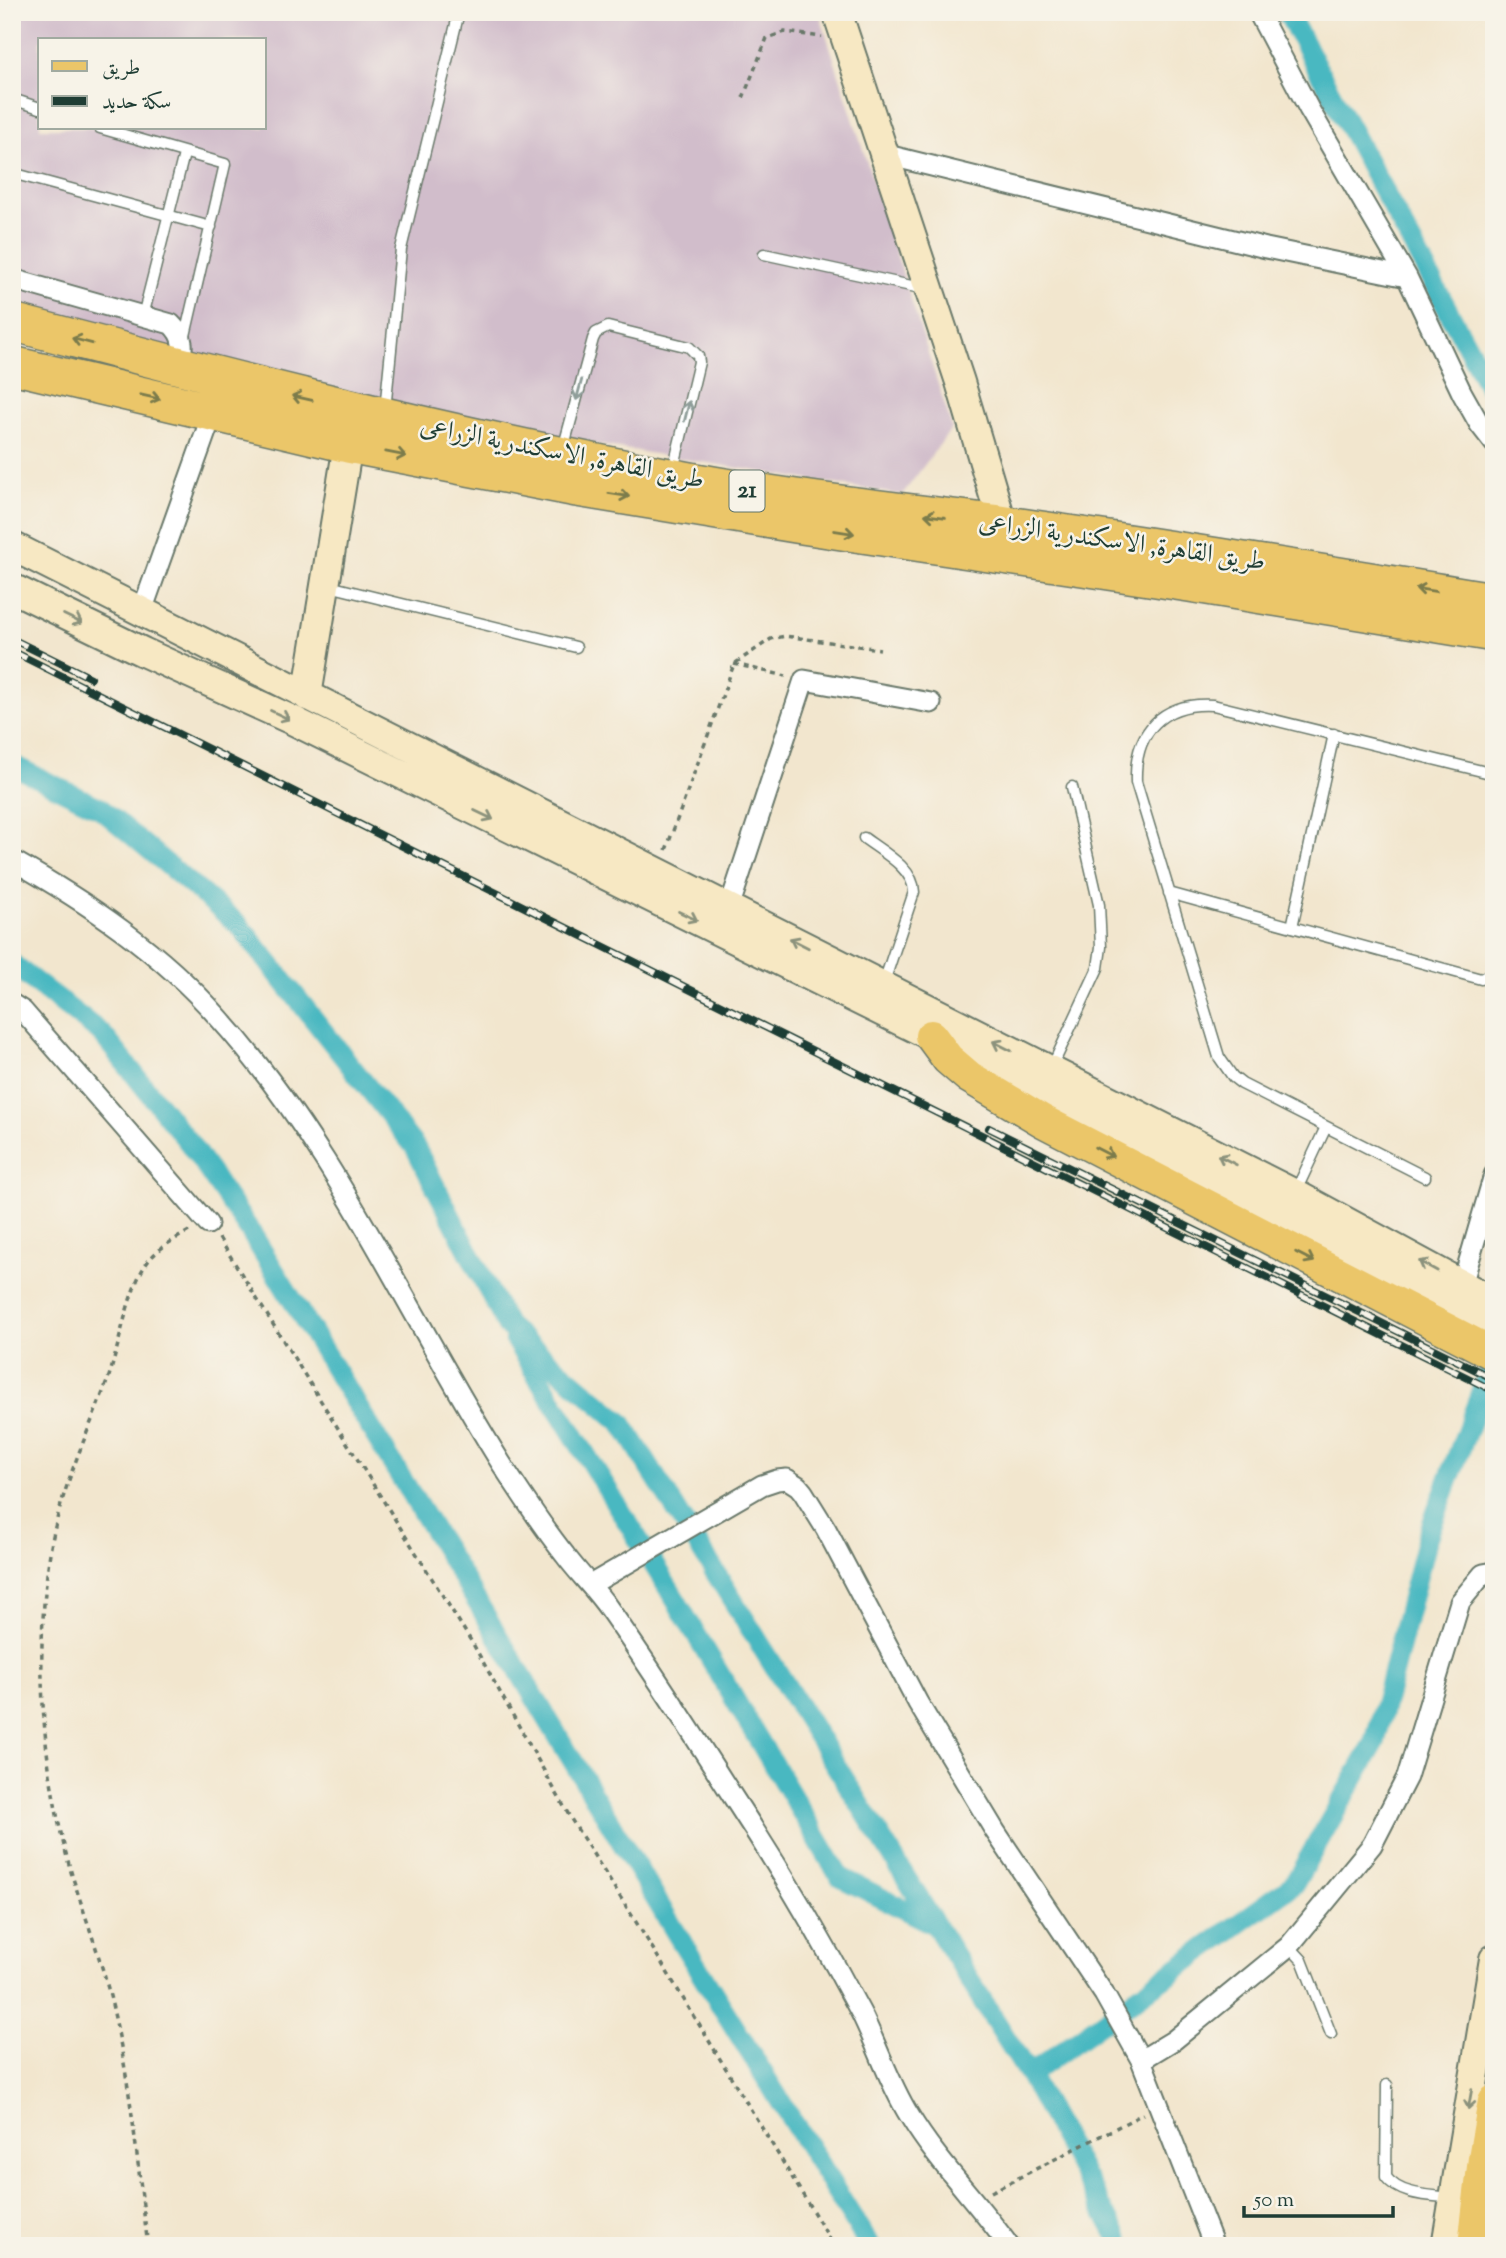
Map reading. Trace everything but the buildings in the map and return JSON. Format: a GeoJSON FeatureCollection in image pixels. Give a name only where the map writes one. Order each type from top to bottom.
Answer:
{"type":"FeatureCollection","features":[{"type":"Feature","properties":{"kind":"highway","name":"طريق القاهرة, الاسكندرية الزراعى"},"geometry":{"type":"LineString","coordinates":[[12,322],[181,356],[362,424],[577,488],[1007,541],[1191,552],[1494,601]]}},
{"type":"Feature","properties":{"kind":"highway","name":"طريق القاهرة, الاسكندرية الزراعى"},"geometry":{"type":"LineString","coordinates":[[12,365],[213,412],[362,424],[561,456],[1007,541],[1189,583],[1494,633]]}},
{"type":"Feature","properties":{"kind":"main road"},"geometry":{"type":"LineString","coordinates":[[837,12],[964,394],[1007,541]]}},
{"type":"Feature","properties":{"kind":"main road"},"geometry":{"type":"LineString","coordinates":[[307,696],[325,585],[362,424]]}},
{"type":"Feature","properties":{"kind":"main road"},"geometry":{"type":"LineString","coordinates":[[12,546],[1295,1194],[1462,1285],[1489,1311]]}},
{"type":"Feature","properties":{"kind":"main road"},"geometry":{"type":"LineString","coordinates":[[12,588],[292,720],[1489,1311]]}},
{"type":"Feature","properties":{"kind":"main road"},"geometry":{"type":"LineString","coordinates":[[931,1036],[948,1059],[969,1077],[1043,1121],[1494,1354]]}},
{"type":"Feature","properties":{"kind":"main road"},"geometry":{"type":"LineString","coordinates":[[1446,2246],[1494,1959]]}},
{"type":"Feature","properties":{"kind":"main road"},"geometry":{"type":"LineString","coordinates":[[1474,2246],[1484,2158],[1494,2101]]}},
{"type":"Feature","properties":{"kind":"main road"},"geometry":{"type":"LineString","coordinates":[[1458,2246],[1484,2158]]}},
{"type":"Feature","properties":{"kind":"main road"},"geometry":{"type":"LineString","coordinates":[[1487,2246],[1494,2215]]}},
{"type":"Feature","properties":{"kind":"street"},"geometry":{"type":"LineString","coordinates":[[1258,12],[1309,108],[1407,277],[1462,393],[1494,443]]}},
{"type":"Feature","properties":{"kind":"street"},"geometry":{"type":"LineString","coordinates":[[883,153],[1298,256],[1407,277]]}},
{"type":"Feature","properties":{"kind":"street"},"geometry":{"type":"LineString","coordinates":[[12,279],[171,324],[179,332],[181,356]]}},
{"type":"Feature","properties":{"kind":"street"},"geometry":{"type":"LineString","coordinates":[[142,611],[213,412]]}},
{"type":"Feature","properties":{"kind":"street"},"geometry":{"type":"LineString","coordinates":[[729,908],[804,680],[931,703]]}},
{"type":"Feature","properties":{"kind":"street"},"geometry":{"type":"LineString","coordinates":[[12,860],[59,887],[141,944],[218,1016],[262,1070],[323,1158],[503,1466],[566,1557],[612,1612],[763,1844],[829,1952],[905,2109],[927,2142],[1009,2246]]}},
{"type":"Feature","properties":{"kind":"street"},"geometry":{"type":"LineString","coordinates":[[12,1004],[23,1011],[208,1224]]}},
{"type":"Feature","properties":{"kind":"street"},"geometry":{"type":"LineString","coordinates":[[1462,1285],[1494,1175]]}},
{"type":"Feature","properties":{"kind":"street"},"geometry":{"type":"LineString","coordinates":[[590,1585],[762,1485],[787,1479],[798,1486],[826,1529],[925,1714],[995,1831],[1104,1994],[1141,2060],[1214,2246]]}},
{"type":"Feature","properties":{"kind":"street"},"geometry":{"type":"LineString","coordinates":[[1141,2060],[1174,2040],[1289,1947],[1372,1845],[1406,1777],[1460,1602],[1483,1574],[1494,1572]]}},
{"type":"Feature","properties":{"kind":"lane"},"geometry":{"type":"LineString","coordinates":[[362,424],[401,249],[459,12]]}},
{"type":"Feature","properties":{"kind":"lane"},"geometry":{"type":"LineString","coordinates":[[12,99],[38,107]]}},
{"type":"Feature","properties":{"kind":"lane"},"geometry":{"type":"LineString","coordinates":[[106,130],[225,164],[181,356]]}},
{"type":"Feature","properties":{"kind":"lane"},"geometry":{"type":"LineString","coordinates":[[143,316],[184,154]]}},
{"type":"Feature","properties":{"kind":"lane"},"geometry":{"type":"LineString","coordinates":[[12,173],[211,227]]}},
{"type":"Feature","properties":{"kind":"lane"},"geometry":{"type":"LineString","coordinates":[[764,254],[929,290]]}},
{"type":"Feature","properties":{"kind":"lane"},"geometry":{"type":"LineString","coordinates":[[561,456],[593,339],[596,333],[608,327],[689,347],[698,356],[699,362],[671,478]]}},
{"type":"Feature","properties":{"kind":"lane"},"geometry":{"type":"LineString","coordinates":[[325,585],[576,647]]}},
{"type":"Feature","properties":{"kind":"lane"},"geometry":{"type":"LineString","coordinates":[[1425,1177],[1242,1084],[1226,1068],[1219,1057],[1169,893],[1136,782],[1135,764],[1139,746],[1148,730],[1161,717],[1177,708],[1195,704],[1213,705],[1494,774]]}},
{"type":"Feature","properties":{"kind":"lane"},"geometry":{"type":"LineString","coordinates":[[1292,927],[1334,734]]}},
{"type":"Feature","properties":{"kind":"lane"},"geometry":{"type":"LineString","coordinates":[[1050,1070],[1098,968],[1101,947],[1099,905],[1072,787]]}},
{"type":"Feature","properties":{"kind":"lane"},"geometry":{"type":"LineString","coordinates":[[864,838],[906,871],[914,886],[883,986]]}},
{"type":"Feature","properties":{"kind":"lane"},"geometry":{"type":"LineString","coordinates":[[1169,893],[1481,979],[1494,972]]}},
{"type":"Feature","properties":{"kind":"lane"},"geometry":{"type":"LineString","coordinates":[[1295,1194],[1326,1127]]}},
{"type":"Feature","properties":{"kind":"lane"},"geometry":{"type":"LineString","coordinates":[[1289,1947],[1302,1960],[1331,2034]]}},
{"type":"Feature","properties":{"kind":"lane"},"geometry":{"type":"LineString","coordinates":[[1387,2085],[1386,2177],[1392,2186],[1403,2190],[1452,2199]]}},
{"type":"Feature","properties":{"kind":"path"},"geometry":{"type":"LineString","coordinates":[[743,98],[767,38],[785,32],[846,41]]}},
{"type":"Feature","properties":{"kind":"path"},"geometry":{"type":"LineString","coordinates":[[658,872],[734,664],[771,639],[785,636],[880,649]]}},
{"type":"Feature","properties":{"kind":"path"},"geometry":{"type":"LineString","coordinates":[[734,664],[804,680]]}},
{"type":"Feature","properties":{"kind":"path"},"geometry":{"type":"LineString","coordinates":[[148,2246],[131,2103],[115,2016],[92,1930],[72,1874],[56,1808],[44,1716],[42,1627],[52,1541],[65,1491],[107,1380],[136,1282],[149,1259],[165,1245],[198,1225],[208,1224],[215,1230],[472,1644],[571,1819],[835,2246]]}},
{"type":"Feature","properties":{"kind":"path"},"geometry":{"type":"LineString","coordinates":[[973,2201],[1160,2106]]}},
{"type":"Feature","properties":{"kind":"shaded area"},"geometry":{"type":"Polygon","coordinates":[[[12,12],[819,12],[952,428],[902,495],[405,413],[12,313],[12,12]]]}},
{"type":"Feature","properties":{"kind":"waterway"},"geometry":{"type":"LineString","coordinates":[[1287,12],[1494,396]]}},
{"type":"Feature","properties":{"kind":"waterway"},"geometry":{"type":"LineString","coordinates":[[12,765],[100,808],[239,925],[415,1147],[507,1326],[622,1423],[1029,2075],[1123,2246]]}},
{"type":"Feature","properties":{"kind":"waterway"},"geometry":{"type":"LineString","coordinates":[[12,964],[102,1034],[190,1144],[250,1231],[678,1936],[870,2246]]}},
{"type":"Feature","properties":{"kind":"waterway"},"geometry":{"type":"LineString","coordinates":[[515,1340],[675,1599],[840,1877],[935,1925]]}},
{"type":"Feature","properties":{"kind":"waterway"},"geometry":{"type":"LineString","coordinates":[[1029,2075],[1294,1884],[1375,1742],[1427,1538],[1494,1358]]}},
{"type":"Feature","properties":{"kind":"railway"},"geometry":{"type":"LineString","coordinates":[[12,639],[91,678]]}},
{"type":"Feature","properties":{"kind":"railway"},"geometry":{"type":"LineString","coordinates":[[12,651],[1494,1391]]}},
{"type":"Feature","properties":{"kind":"railway"},"geometry":{"type":"LineString","coordinates":[[989,1128],[1494,1379]]}}]}
